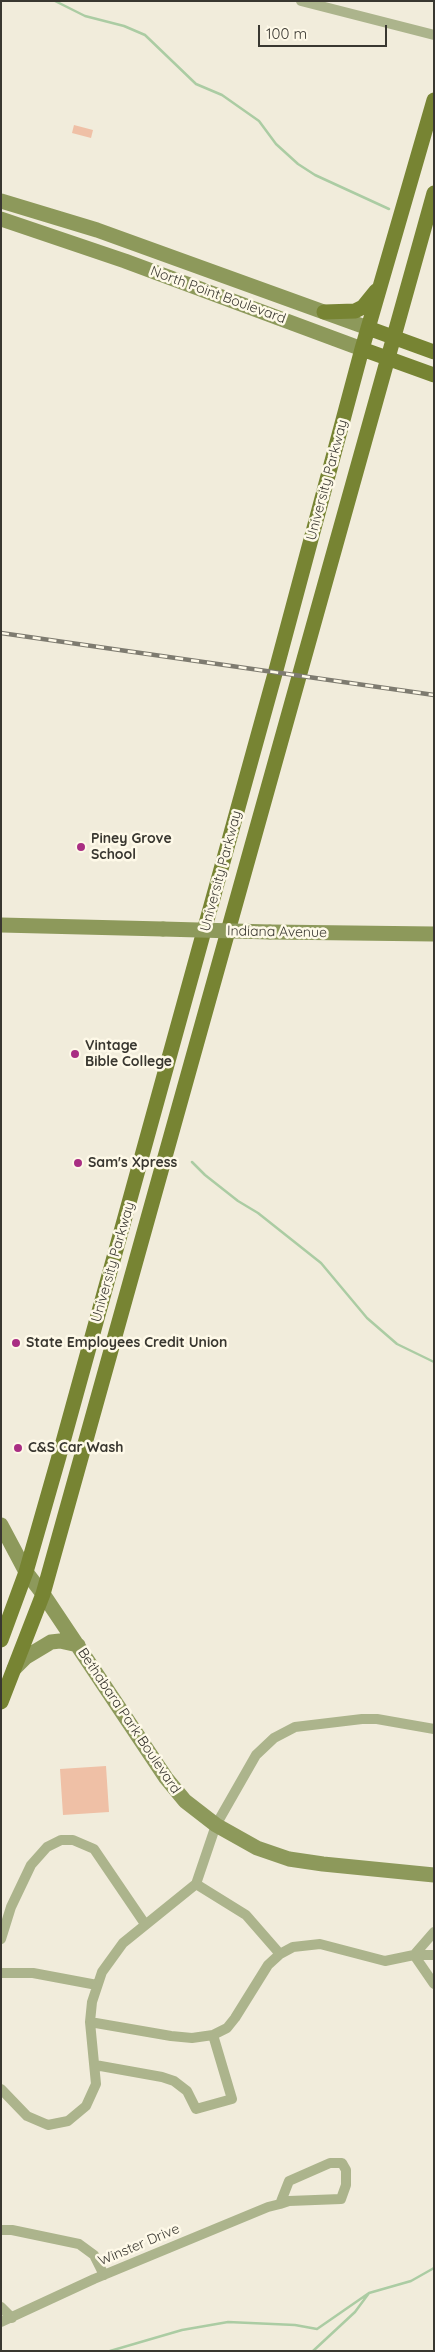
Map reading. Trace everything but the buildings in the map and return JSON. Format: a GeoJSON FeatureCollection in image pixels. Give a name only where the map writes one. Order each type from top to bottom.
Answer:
{"type":"FeatureCollection","features":[{"type":"Feature","properties":{"kind":"main road","name":"University Parkway"},"geometry":{"type":"LineString","coordinates":[[1,1640],[26,1572],[169,1060],[368,328],[434,100]]}},
{"type":"Feature","properties":{"kind":"main road","name":"University Parkway"},"geometry":{"type":"LineString","coordinates":[[1,1702],[44,1594],[434,192]]}},
{"type":"Feature","properties":{"kind":"main road","name":"North Point Boulevard"},"geometry":{"type":"LineString","coordinates":[[1,201],[64,219],[434,352]]}},
{"type":"Feature","properties":{"kind":"main road","name":"North Point Boulevard"},"geometry":{"type":"LineString","coordinates":[[1,219],[125,261],[434,375]]}},
{"type":"Feature","properties":{"kind":"main road"},"geometry":{"type":"LineString","coordinates":[[324,312],[344,312],[363,307],[381,283]]}},
{"type":"Feature","properties":{"kind":"main road","name":"Indiana Avenue"},"geometry":{"type":"LineString","coordinates":[[1,925],[434,934]]}},
{"type":"Feature","properties":{"kind":"main road","name":"Bethabara Park Boulevard"},"geometry":{"type":"LineString","coordinates":[[1,1525],[26,1572],[44,1594],[166,1778],[185,1801],[216,1825],[257,1848],[289,1858],[323,1864],[434,1875]]}},
{"type":"Feature","properties":{"kind":"main road"},"geometry":{"type":"LineString","coordinates":[[14,1670],[26,1657],[51,1642],[60,1641],[78,1645]]}},
{"type":"Feature","properties":{"kind":"street"},"geometry":{"type":"LineString","coordinates":[[301,1],[434,35]]}},
{"type":"Feature","properties":{"kind":"street"},"geometry":{"type":"LineString","coordinates":[[2,2090],[18,2108],[33,2120],[48,2125],[68,2121],[86,2106],[96,2084],[90,2022],[97,1985],[108,1962],[117,1949],[145,1924],[196,1884],[216,1825],[259,1751],[288,1730],[310,1724],[377,1719],[434,1729]]}},
{"type":"Feature","properties":{"kind":"street"},"geometry":{"type":"LineString","coordinates":[[1,1939],[11,1907],[32,1865],[41,1852],[61,1840],[80,1842],[94,1849],[145,1924]]}},
{"type":"Feature","properties":{"kind":"street"},"geometry":{"type":"LineString","coordinates":[[196,1884],[246,1916],[280,1954]]}},
{"type":"Feature","properties":{"kind":"street"},"geometry":{"type":"LineString","coordinates":[[414,1955],[434,1932]]}},
{"type":"Feature","properties":{"kind":"street"},"geometry":{"type":"LineString","coordinates":[[90,2022],[171,2036],[192,2038],[213,2035],[227,2028],[235,2018],[268,1965],[280,1954],[293,1947],[320,1944],[385,1961],[414,1955],[434,1955]]}},
{"type":"Feature","properties":{"kind":"street"},"geometry":{"type":"LineString","coordinates":[[414,1955],[434,1984]]}},
{"type":"Feature","properties":{"kind":"street"},"geometry":{"type":"LineString","coordinates":[[1,1973],[33,1973],[97,1985]]}},
{"type":"Feature","properties":{"kind":"street"},"geometry":{"type":"LineString","coordinates":[[95,2065],[162,2077],[174,2081],[187,2092],[196,2109],[232,2099],[213,2035]]}},
{"type":"Feature","properties":{"kind":"street","name":"Winster Drive"},"geometry":{"type":"LineString","coordinates":[[1,2322],[104,2275],[288,2201],[341,2200],[346,2185],[346,2170],[342,2163],[330,2163],[289,2181],[280,2204]]}},
{"type":"Feature","properties":{"kind":"street"},"geometry":{"type":"LineString","coordinates":[[1,2230],[12,2230],[79,2244],[94,2255],[104,2275]]}},
{"type":"Feature","properties":{"kind":"street"},"geometry":{"type":"LineString","coordinates":[[1,2307],[12,2318]]}},
{"type":"Feature","properties":{"kind":"shaded area"},"geometry":{"type":"Polygon","coordinates":[[[74,125],[93,130],[91,138],[72,133],[74,125]]]}},
{"type":"Feature","properties":{"kind":"shaded area"},"geometry":{"type":"Polygon","coordinates":[[[106,1766],[109,1812],[63,1815],[60,1769],[106,1766]]]}},
{"type":"Feature","properties":{"kind":"waterway"},"geometry":{"type":"LineString","coordinates":[[55,1],[85,16],[124,26],[145,35],[196,84],[222,95],[259,121],[276,144],[298,164],[315,175],[389,209]]}},
{"type":"Feature","properties":{"kind":"waterway"},"geometry":{"type":"LineString","coordinates":[[192,1162],[205,1175],[238,1201],[258,1213],[321,1263],[367,1318],[397,1344],[434,1362]]}},
{"type":"Feature","properties":{"kind":"waterway"},"geometry":{"type":"LineString","coordinates":[[313,2351],[355,2312],[369,2293],[411,2281],[434,2268]]}},
{"type":"Feature","properties":{"kind":"waterway"},"geometry":{"type":"LineString","coordinates":[[110,2351],[182,2330],[228,2322],[295,2325],[317,2329],[369,2293]]}},
{"type":"Feature","properties":{"kind":"railway"},"geometry":{"type":"LineString","coordinates":[[1,633],[434,695]]}},
{"type":"Feature","properties":{"kind":"place","name":"Piney Grove School"},"geometry":{"type":"Point","coordinates":[81,847]}},
{"type":"Feature","properties":{"kind":"place","name":"Vintage Bible College"},"geometry":{"type":"Point","coordinates":[75,1054]}},
{"type":"Feature","properties":{"kind":"place","name":"Sam's Xpress"},"geometry":{"type":"Point","coordinates":[78,1163]}},
{"type":"Feature","properties":{"kind":"place","name":"State Employees Credit Union"},"geometry":{"type":"Point","coordinates":[16,1343]}},
{"type":"Feature","properties":{"kind":"place","name":"C&S Car Wash"},"geometry":{"type":"Point","coordinates":[18,1448]}}]}
